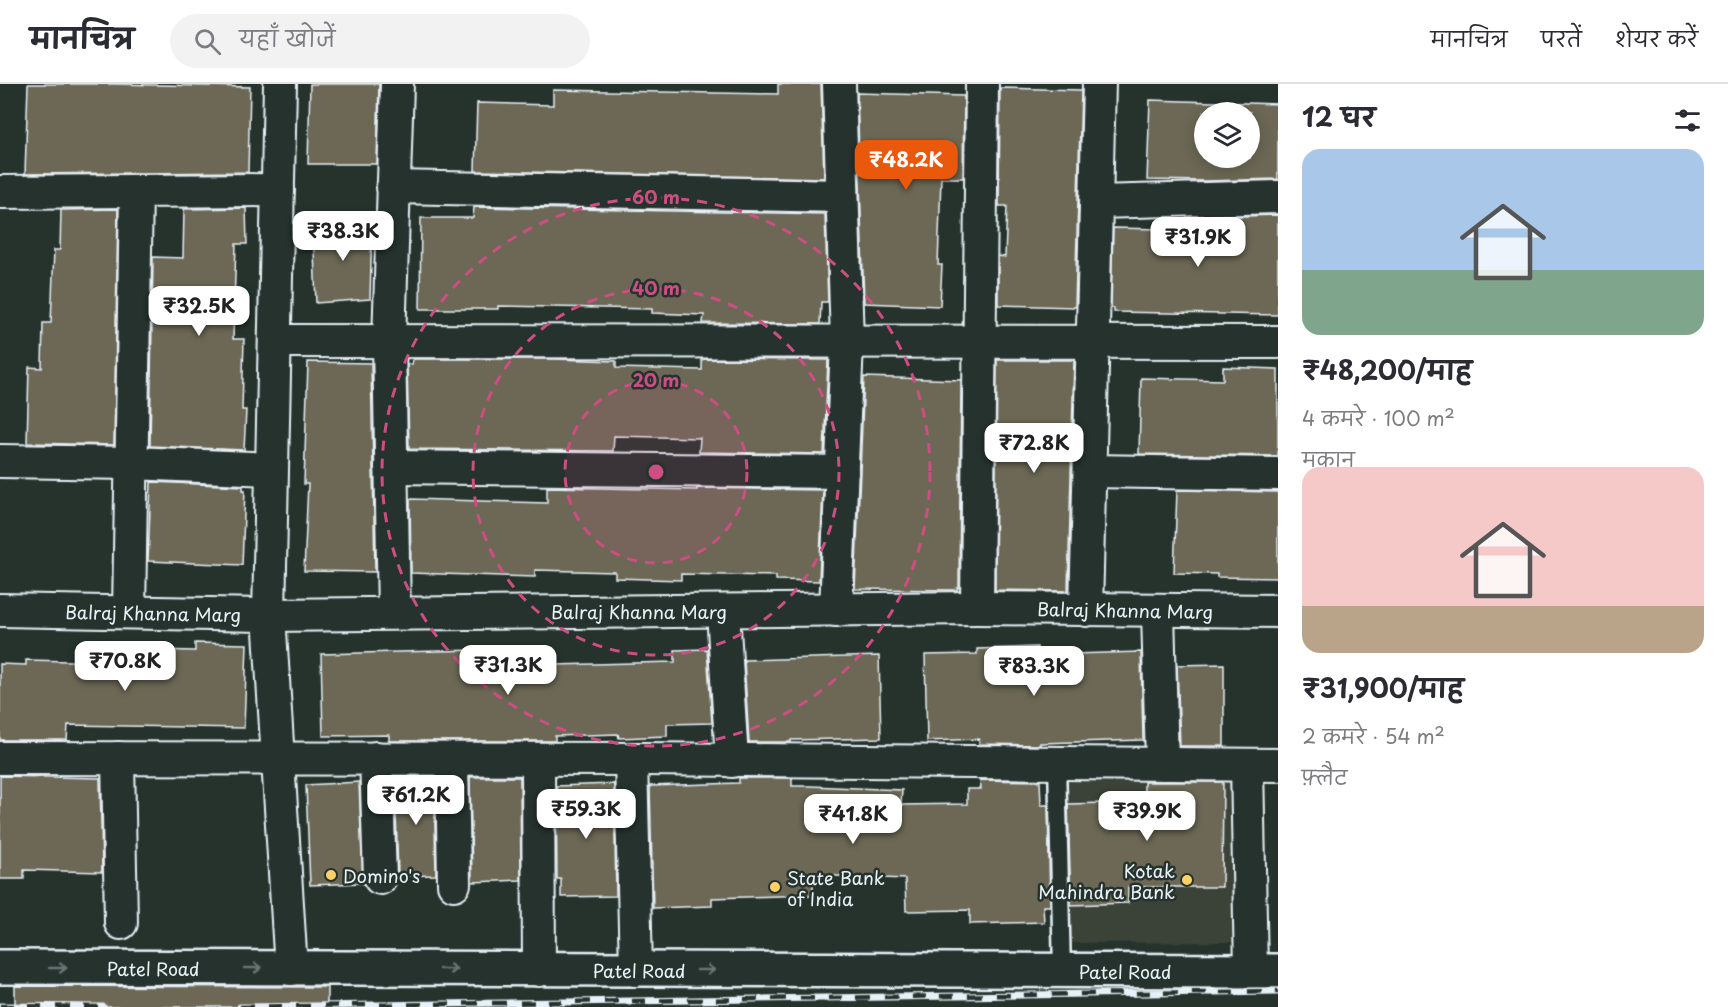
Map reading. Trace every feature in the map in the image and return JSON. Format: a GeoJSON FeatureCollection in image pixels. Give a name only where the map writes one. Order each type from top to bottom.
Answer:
{"type":"FeatureCollection","features":[{"type":"Feature","properties":{"kind":"main road","name":"Patel Road"},"geometry":{"type":"LineString","coordinates":[[0,967],[1265,971]]}},
{"type":"Feature","properties":{"kind":"street"},"geometry":{"type":"LineString","coordinates":[[280,84],[269,615],[291,969]]}},
{"type":"Feature","properties":{"kind":"street"},"geometry":{"type":"LineString","coordinates":[[394,613],[389,342],[397,84]]}},
{"type":"Feature","properties":{"kind":"street"},"geometry":{"type":"LineString","coordinates":[[836,610],[847,342],[839,84]]}},
{"type":"Feature","properties":{"kind":"street"},"geometry":{"type":"LineString","coordinates":[[977,608],[982,84]]}},
{"type":"Feature","properties":{"kind":"street"},"geometry":{"type":"LineString","coordinates":[[1086,610],[1099,84]]}},
{"type":"Feature","properties":{"kind":"street"},"geometry":{"type":"LineString","coordinates":[[393,188],[842,195]]}},
{"type":"Feature","properties":{"kind":"street"},"geometry":{"type":"LineString","coordinates":[[0,192],[278,190]]}},
{"type":"Feature","properties":{"kind":"street"},"geometry":{"type":"LineString","coordinates":[[129,612],[136,191]]}},
{"type":"Feature","properties":{"kind":"street"},"geometry":{"type":"LineString","coordinates":[[1096,202],[1278,197]]}},
{"type":"Feature","properties":{"kind":"street"},"geometry":{"type":"LineString","coordinates":[[275,341],[1278,342]]}},
{"type":"Feature","properties":{"kind":"street"},"geometry":{"type":"LineString","coordinates":[[0,461],[132,463],[272,469]]}},
{"type":"Feature","properties":{"kind":"street"},"geometry":{"type":"LineString","coordinates":[[391,467],[842,472]]}},
{"type":"Feature","properties":{"kind":"street"},"geometry":{"type":"LineString","coordinates":[[1090,471],[1278,474]]}},
{"type":"Feature","properties":{"kind":"street","name":"Balraj Khanna Marg"},"geometry":{"type":"LineString","coordinates":[[0,610],[269,615],[977,608],[1278,612]]}},
{"type":"Feature","properties":{"kind":"street"},"geometry":{"type":"LineString","coordinates":[[723,611],[732,761]]}},
{"type":"Feature","properties":{"kind":"street"},"geometry":{"type":"LineString","coordinates":[[1158,611],[1162,764]]}},
{"type":"Feature","properties":{"kind":"street"},"geometry":{"type":"LineString","coordinates":[[0,758],[631,759],[1278,765]]}},
{"type":"Feature","properties":{"kind":"street"},"geometry":{"type":"LineString","coordinates":[[118,758],[121,923]]}},
{"type":"Feature","properties":{"kind":"street"},"geometry":{"type":"LineString","coordinates":[[376,758],[380,878]]}},
{"type":"Feature","properties":{"kind":"street"},"geometry":{"type":"LineString","coordinates":[[452,759],[454,884]]}},
{"type":"Feature","properties":{"kind":"street"},"geometry":{"type":"LineString","coordinates":[[538,759],[539,970]]}},
{"type":"Feature","properties":{"kind":"street"},"geometry":{"type":"LineString","coordinates":[[631,759],[636,970]]}},
{"type":"Feature","properties":{"kind":"street"},"geometry":{"type":"LineString","coordinates":[[1247,765],[1265,971]]}},
{"type":"Feature","properties":{"kind":"lane"},"geometry":{"type":"LineString","coordinates":[[1057,763],[1062,971]]}},
{"type":"Feature","properties":{"kind":"shaded area"},"geometry":{"type":"Polygon","coordinates":[[[1064,768],[1236,768],[1236,942],[1064,943],[1064,768]]]}},
{"type":"Feature","properties":{"kind":"building"},"geometry":{"type":"Polygon","coordinates":[[[28,84],[250,87],[248,172],[25,174],[28,84]]]}},
{"type":"Feature","properties":{"kind":"building"},"geometry":{"type":"Polygon","coordinates":[[[310,84],[379,84],[377,164],[308,164],[310,84]]]}},
{"type":"Feature","properties":{"kind":"building"},"geometry":{"type":"Polygon","coordinates":[[[778,84],[821,84],[824,178],[475,171],[477,103],[553,105],[553,90],[778,94],[778,84]]]}},
{"type":"Feature","properties":{"kind":"building"},"geometry":{"type":"Polygon","coordinates":[[[1000,88],[1081,90],[1075,307],[998,305],[998,256],[1005,257],[1007,206],[999,206],[1000,88]]]}},
{"type":"Feature","properties":{"kind":"building"},"geometry":{"type":"Polygon","coordinates":[[[857,93],[964,96],[963,178],[941,178],[938,265],[942,265],[940,306],[864,303],[857,93]]]}},
{"type":"Feature","properties":{"kind":"building"},"geometry":{"type":"Polygon","coordinates":[[[1150,100],[1214,102],[1194,102],[1194,168],[1260,168],[1260,103],[1278,104],[1278,179],[1147,180],[1150,100]]]}},
{"type":"Feature","properties":{"kind":"building"},"geometry":{"type":"Polygon","coordinates":[[[474,207],[825,214],[828,302],[821,302],[820,324],[703,323],[704,315],[652,313],[652,309],[498,306],[498,309],[420,309],[421,218],[473,218],[474,207]]]}},
{"type":"Feature","properties":{"kind":"building"},"geometry":{"type":"Polygon","coordinates":[[[246,208],[247,244],[236,244],[233,339],[244,339],[242,410],[246,410],[244,450],[150,446],[153,257],[183,258],[184,209],[246,208]]]}},
{"type":"Feature","properties":{"kind":"building"},"geometry":{"type":"Polygon","coordinates":[[[118,209],[114,445],[27,443],[29,367],[42,368],[43,323],[51,323],[54,250],[60,250],[61,210],[118,209]]]}},
{"type":"Feature","properties":{"kind":"building"},"geometry":{"type":"Polygon","coordinates":[[[1278,215],[1278,315],[1114,312],[1114,308],[1111,308],[1113,228],[1210,230],[1211,217],[1278,215]]]}},
{"type":"Feature","properties":{"kind":"building"},"geometry":{"type":"Polygon","coordinates":[[[372,224],[370,299],[316,303],[313,225],[372,224]]]}},
{"type":"Feature","properties":{"kind":"building"},"geometry":{"type":"Polygon","coordinates":[[[413,359],[616,361],[616,368],[702,370],[702,359],[828,360],[824,454],[699,452],[700,438],[614,436],[613,451],[409,449],[407,364],[412,364],[413,359]]]}},
{"type":"Feature","properties":{"kind":"building"},"geometry":{"type":"Polygon","coordinates":[[[997,360],[1074,360],[1068,591],[995,590],[997,360]]]}},
{"type":"Feature","properties":{"kind":"building"},"geometry":{"type":"Polygon","coordinates":[[[308,362],[371,363],[375,572],[304,571],[308,484],[304,484],[308,362]]]}},
{"type":"Feature","properties":{"kind":"building"},"geometry":{"type":"Polygon","coordinates":[[[1223,367],[1278,369],[1278,456],[1139,454],[1141,378],[1223,380],[1223,367]]]}},
{"type":"Feature","properties":{"kind":"building"},"geometry":{"type":"Polygon","coordinates":[[[864,377],[961,380],[959,588],[957,590],[855,589],[864,377]]]}},
{"type":"Feature","properties":{"kind":"building"},"geometry":{"type":"Polygon","coordinates":[[[151,482],[243,486],[245,490],[242,565],[148,561],[151,482]]]}},
{"type":"Feature","properties":{"kind":"building"},"geometry":{"type":"Polygon","coordinates":[[[547,487],[823,490],[819,581],[776,580],[776,576],[681,574],[681,580],[615,578],[615,572],[535,570],[535,577],[411,573],[410,499],[547,503],[547,487]]]}},
{"type":"Feature","properties":{"kind":"building"},"geometry":{"type":"Polygon","coordinates":[[[1177,490],[1278,492],[1278,578],[1217,577],[1217,574],[1174,573],[1177,490]]]}},
{"type":"Feature","properties":{"kind":"building"},"geometry":{"type":"Polygon","coordinates":[[[195,643],[247,644],[244,728],[68,725],[67,740],[0,740],[0,664],[26,665],[26,660],[114,662],[114,649],[195,651],[195,643]]]}},
{"type":"Feature","properties":{"kind":"building"},"geometry":{"type":"Polygon","coordinates":[[[1037,647],[1037,655],[1141,652],[1143,740],[1040,743],[1040,745],[979,744],[979,739],[927,741],[925,655],[977,654],[977,649],[1037,647]]]}},
{"type":"Feature","properties":{"kind":"building"},"geometry":{"type":"Polygon","coordinates":[[[553,648],[553,665],[675,662],[675,650],[707,649],[712,723],[667,724],[667,736],[619,738],[618,734],[555,736],[555,741],[389,741],[389,735],[323,736],[321,654],[553,648]]]}},
{"type":"Feature","properties":{"kind":"building"},"geometry":{"type":"Polygon","coordinates":[[[879,656],[881,738],[749,742],[744,660],[879,656]]]}},
{"type":"Feature","properties":{"kind":"building"},"geometry":{"type":"Polygon","coordinates":[[[1224,664],[1224,746],[1180,746],[1177,665],[1224,664]]]}},
{"type":"Feature","properties":{"kind":"building"},"geometry":{"type":"Polygon","coordinates":[[[0,776],[100,778],[102,872],[24,870],[24,879],[0,879],[0,776]]]}},
{"type":"Feature","properties":{"kind":"building"},"geometry":{"type":"Polygon","coordinates":[[[395,777],[434,777],[436,875],[398,876],[395,777]]]}},
{"type":"Feature","properties":{"kind":"building"},"geometry":{"type":"Polygon","coordinates":[[[470,777],[520,777],[521,880],[472,882],[470,777]]]}},
{"type":"Feature","properties":{"kind":"building"},"geometry":{"type":"Polygon","coordinates":[[[739,778],[792,778],[792,786],[902,790],[901,805],[967,804],[967,789],[981,789],[980,780],[1040,781],[1041,805],[1048,805],[1050,906],[1043,906],[1044,922],[970,924],[970,910],[906,911],[905,879],[813,875],[813,895],[712,898],[712,906],[653,908],[650,786],[739,783],[739,778]]]}},
{"type":"Feature","properties":{"kind":"building"},"geometry":{"type":"Polygon","coordinates":[[[359,782],[363,883],[310,885],[306,785],[359,782]]]}},
{"type":"Feature","properties":{"kind":"building"},"geometry":{"type":"Polygon","coordinates":[[[1144,782],[1223,782],[1222,887],[1128,887],[1128,903],[1071,905],[1068,804],[1144,802],[1144,782]]]}},
{"type":"Feature","properties":{"kind":"building"},"geometry":{"type":"Polygon","coordinates":[[[614,784],[616,896],[561,897],[561,879],[557,879],[556,786],[614,784]]]}},
{"type":"Feature","properties":{"kind":"building"},"geometry":{"type":"Polygon","coordinates":[[[15,986],[327,987],[327,1007],[15,1007],[15,986]]]}},
{"type":"Feature","properties":{"kind":"railway"},"geometry":{"type":"LineString","coordinates":[[240,1007],[1278,991]]}},
{"type":"Feature","properties":{"kind":"railway"},"geometry":{"type":"LineString","coordinates":[[0,1006],[103,1007]]}},
{"type":"Feature","properties":{"kind":"place","name":"Domino's"},"geometry":{"type":"Point","coordinates":[331,875]}},
{"type":"Feature","properties":{"kind":"place","name":"Kotak Mahindra Bank"},"geometry":{"type":"Point","coordinates":[1187,880]}},
{"type":"Feature","properties":{"kind":"place","name":"State Bank of India"},"geometry":{"type":"Point","coordinates":[775,887]}}]}
